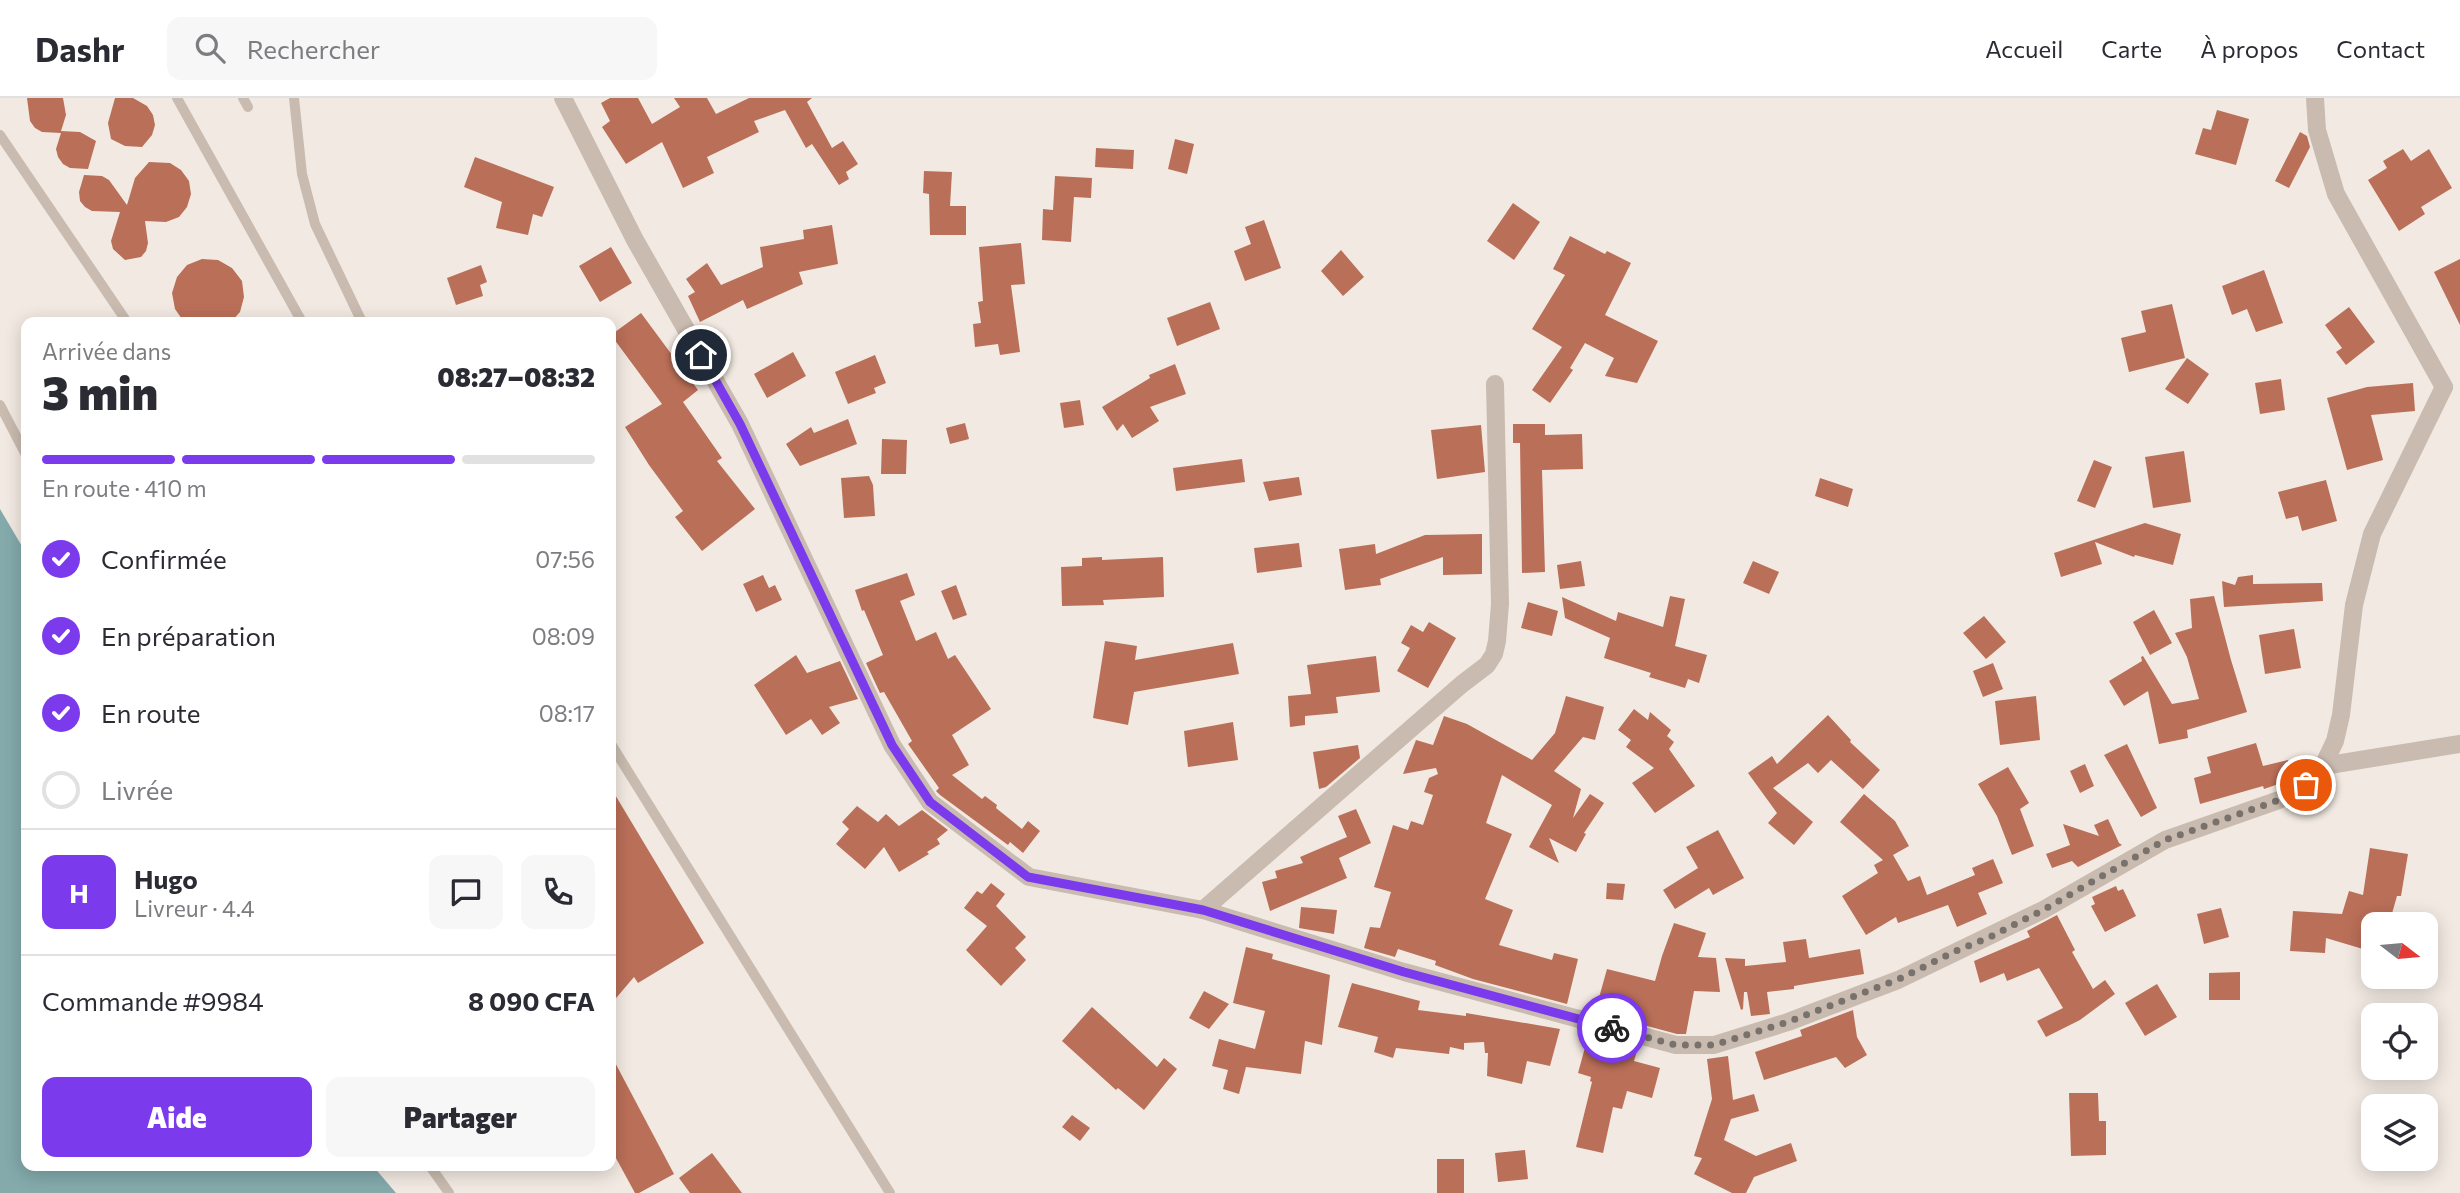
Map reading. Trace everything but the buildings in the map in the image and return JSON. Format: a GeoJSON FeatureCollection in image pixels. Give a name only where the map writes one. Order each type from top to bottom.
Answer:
{"type":"FeatureCollection","features":[{"type":"Feature","properties":{"kind":"street"},"geometry":{"type":"LineString","coordinates":[[563,98],[635,240],[740,424],[892,745],[930,802],[1028,877],[1203,910],[1404,972],[1676,1045],[1714,1045],[1788,1022],[1899,979],[2043,910],[2165,840],[2279,800],[2306,785],[2323,766],[2335,741],[2341,715],[2354,605],[2372,534],[2411,450],[2452,387],[2336,194],[2317,130],[2315,98]]}},
{"type":"Feature","properties":{"kind":"street"},"geometry":{"type":"LineString","coordinates":[[1203,910],[1487,665],[1494,654],[1500,604],[1495,384]]}},
{"type":"Feature","properties":{"kind":"street"},"geometry":{"type":"LineString","coordinates":[[2323,766],[2460,744]]}},
{"type":"Feature","properties":{"kind":"lane"},"geometry":{"type":"LineString","coordinates":[[177,98],[299,317]]}},
{"type":"Feature","properties":{"kind":"lane"},"geometry":{"type":"LineString","coordinates":[[294,98],[302,174],[314,223],[360,317]]}},
{"type":"Feature","properties":{"kind":"lane"},"geometry":{"type":"LineString","coordinates":[[0,135],[124,317]]}},
{"type":"Feature","properties":{"kind":"lane"},"geometry":{"type":"LineString","coordinates":[[0,405],[21,445]]}},
{"type":"Feature","properties":{"kind":"lane"},"geometry":{"type":"LineString","coordinates":[[616,752],[890,1193]]}},
{"type":"Feature","properties":{"kind":"lane"},"geometry":{"type":"LineString","coordinates":[[434,1171],[449,1193]]}},
{"type":"Feature","properties":{"kind":"water"},"geometry":{"type":"Polygon","coordinates":[[[0,509],[21,545],[21,1171],[377,1171],[396,1193],[0,1193],[0,509]]]}},
{"type":"Feature","properties":{"kind":"way so far"},"geometry":{"type":"LineString","coordinates":[[1612,1028],[1676,1045],[1714,1045],[1788,1022],[1899,979],[1990,937],[2165,840],[2279,800],[2306,785]]}},
{"type":"Feature","properties":{"kind":"route"},"geometry":{"type":"LineString","coordinates":[[701,355],[740,424],[832,613],[892,745],[930,802],[1028,877],[1203,910],[1404,972],[1612,1028]]}}]}
